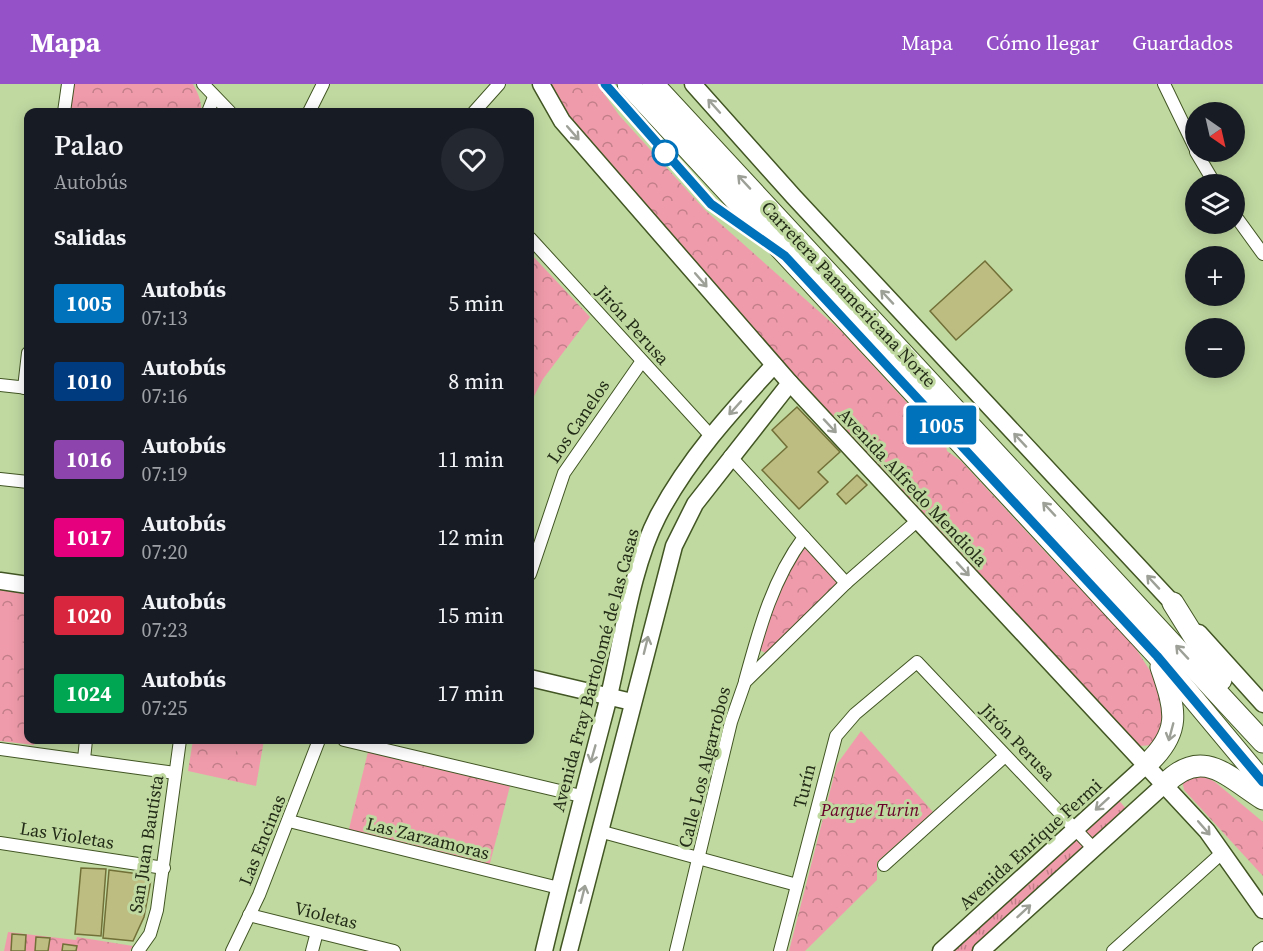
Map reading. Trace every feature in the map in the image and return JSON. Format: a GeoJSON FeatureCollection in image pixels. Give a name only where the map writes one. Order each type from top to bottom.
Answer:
{"type":"FeatureCollection","features":[{"type":"Feature","properties":{"kind":"highway","name":"Carretera Panamericana Norte"},"geometry":{"type":"LineString","coordinates":[[628,84],[1157,656],[1263,782]]}},
{"type":"Feature","properties":{"kind":"highway","name":"Carretera Panamericana Norte"},"geometry":{"type":"LineString","coordinates":[[654,84],[1263,742]]}},
{"type":"Feature","properties":{"kind":"highway"},"geometry":{"type":"LineString","coordinates":[[1173,603],[1246,721]]}},
{"type":"Feature","properties":{"kind":"highway"},"geometry":{"type":"LineString","coordinates":[[1146,765],[1168,742],[1173,730],[1172,700],[1157,656]]}},
{"type":"Feature","properties":{"kind":"highway"},"geometry":{"type":"LineString","coordinates":[[1165,784],[1184,766],[1199,764],[1224,774],[1263,799]]}},
{"type":"Feature","properties":{"kind":"main road","name":"Avenida Alfredo Mendiola"},"geometry":{"type":"LineString","coordinates":[[542,84],[562,121],[790,383],[1165,784],[1223,852],[1263,910]]}},
{"type":"Feature","properties":{"kind":"main road"},"geometry":{"type":"LineString","coordinates":[[693,84],[802,206],[1173,603],[1263,704]]}},
{"type":"Feature","properties":{"kind":"main road","name":"Avenida Fray Bartolomé de las Casas"},"geometry":{"type":"LineString","coordinates":[[544,951],[581,796],[608,698],[627,612],[657,519],[676,483],[711,436],[774,364]]}},
{"type":"Feature","properties":{"kind":"main road"},"geometry":{"type":"LineString","coordinates":[[569,951],[674,546],[695,504],[730,456],[790,383]]}},
{"type":"Feature","properties":{"kind":"main road"},"geometry":{"type":"LineString","coordinates":[[0,581],[24,584]]}},
{"type":"Feature","properties":{"kind":"main road"},"geometry":{"type":"LineString","coordinates":[[534,679],[632,702]]}},
{"type":"Feature","properties":{"kind":"main road","name":"Avenida Enrique Fermi"},"geometry":{"type":"LineString","coordinates":[[941,951],[1146,765]]}},
{"type":"Feature","properties":{"kind":"main road"},"geometry":{"type":"LineString","coordinates":[[981,951],[1165,784]]}},
{"type":"Feature","properties":{"kind":"street"},"geometry":{"type":"LineString","coordinates":[[65,108],[68,84]]}},
{"type":"Feature","properties":{"kind":"street"},"geometry":{"type":"LineString","coordinates":[[203,84],[226,108]]}},
{"type":"Feature","properties":{"kind":"street"},"geometry":{"type":"LineString","coordinates":[[311,108],[323,84]]}},
{"type":"Feature","properties":{"kind":"street"},"geometry":{"type":"LineString","coordinates":[[478,108],[499,84]]}},
{"type":"Feature","properties":{"kind":"street"},"geometry":{"type":"LineString","coordinates":[[1164,84],[1185,128]]}},
{"type":"Feature","properties":{"kind":"street"},"geometry":{"type":"LineString","coordinates":[[210,108],[214,97]]}},
{"type":"Feature","properties":{"kind":"street"},"geometry":{"type":"LineString","coordinates":[[1245,229],[1263,254]]}},
{"type":"Feature","properties":{"kind":"street","name":"Jirón Perusa"},"geometry":{"type":"LineString","coordinates":[[534,242],[711,436]]}},
{"type":"Feature","properties":{"kind":"street","name":"Los Canelos"},"geometry":{"type":"LineString","coordinates":[[534,548],[564,473],[642,361]]}},
{"type":"Feature","properties":{"kind":"street"},"geometry":{"type":"LineString","coordinates":[[0,385],[24,388]]}},
{"type":"Feature","properties":{"kind":"street"},"geometry":{"type":"LineString","coordinates":[[730,456],[846,583]]}},
{"type":"Feature","properties":{"kind":"street"},"geometry":{"type":"LineString","coordinates":[[0,478],[24,481]]}},
{"type":"Feature","properties":{"kind":"street","name":"Calle Los Algarrobos"},"geometry":{"type":"LineString","coordinates":[[676,951],[731,722],[745,682],[846,583],[917,520]]}},
{"type":"Feature","properties":{"kind":"street"},"geometry":{"type":"LineString","coordinates":[[745,682],[763,615],[792,552],[804,537]]}},
{"type":"Feature","properties":{"kind":"street","name":"Jirón Perusa"},"geometry":{"type":"LineString","coordinates":[[917,662],[1093,848]]}},
{"type":"Feature","properties":{"kind":"street","name":"Turín"},"geometry":{"type":"LineString","coordinates":[[780,951],[836,736],[855,714],[917,662]]}},
{"type":"Feature","properties":{"kind":"street"},"geometry":{"type":"LineString","coordinates":[[84,759],[86,744]]}},
{"type":"Feature","properties":{"kind":"street","name":"San Juan Bautista"},"geometry":{"type":"LineString","coordinates":[[138,951],[150,934],[164,868],[179,744]]}},
{"type":"Feature","properties":{"kind":"street","name":"Las Encinas"},"geometry":{"type":"LineString","coordinates":[[232,951],[289,821],[318,744]]}},
{"type":"Feature","properties":{"kind":"street"},"geometry":{"type":"LineString","coordinates":[[361,744],[581,796]]}},
{"type":"Feature","properties":{"kind":"street"},"geometry":{"type":"LineString","coordinates":[[0,749],[175,773]]}},
{"type":"Feature","properties":{"kind":"street"},"geometry":{"type":"LineString","coordinates":[[884,865],[1005,756]]}},
{"type":"Feature","properties":{"kind":"street","name":"Las Zarzamoras"},"geometry":{"type":"LineString","coordinates":[[289,821],[559,888]]}},
{"type":"Feature","properties":{"kind":"street"},"geometry":{"type":"LineString","coordinates":[[599,831],[797,885]]}},
{"type":"Feature","properties":{"kind":"street","name":"Las Violetas"},"geometry":{"type":"LineString","coordinates":[[0,843],[164,868]]}},
{"type":"Feature","properties":{"kind":"street"},"geometry":{"type":"LineString","coordinates":[[1113,951],[1223,852]]}},
{"type":"Feature","properties":{"kind":"street","name":"Violetas"},"geometry":{"type":"LineString","coordinates":[[249,915],[394,951]]}},
{"type":"Feature","properties":{"kind":"street"},"geometry":{"type":"LineString","coordinates":[[312,951],[317,932]]}},
{"type":"Feature","properties":{"kind":"street"},"geometry":{"type":"LineString","coordinates":[[1259,951],[1263,948]]}},
{"type":"Feature","properties":{"kind":"green space"},"geometry":{"type":"Polygon","coordinates":[[[73,84],[193,84],[201,105],[201,108],[70,108],[73,84]]]}},
{"type":"Feature","properties":{"kind":"green space"},"geometry":{"type":"Polygon","coordinates":[[[549,84],[597,84],[619,115],[704,209],[841,331],[946,445],[947,451],[961,461],[1051,558],[1124,630],[1154,677],[1167,712],[1154,745],[1139,746],[806,389],[573,129],[549,84]]]}},
{"type":"Feature","properties":{"kind":"green space"},"geometry":{"type":"Polygon","coordinates":[[[534,257],[590,317],[543,379],[534,396],[534,257]]]}},
{"type":"Feature","properties":{"kind":"green space"},"geometry":{"type":"Polygon","coordinates":[[[804,549],[810,550],[838,583],[767,654],[757,648],[797,552],[804,549]]]}},
{"type":"Feature","properties":{"kind":"green space"},"geometry":{"type":"Polygon","coordinates":[[[0,585],[24,588],[24,744],[0,741],[0,585]]]}},
{"type":"Feature","properties":{"kind":"green space"},"geometry":{"type":"Polygon","coordinates":[[[0,620],[24,623],[22,648],[0,645],[0,620]]]}},
{"type":"Feature","properties":{"kind":"green space","name":"Parque Turin"},"geometry":{"type":"Polygon","coordinates":[[[861,731],[933,812],[877,862],[877,880],[805,951],[789,951],[837,764],[861,731]]]}},
{"type":"Feature","properties":{"kind":"green space"},"geometry":{"type":"Polygon","coordinates":[[[192,744],[263,744],[256,786],[188,771],[192,744]]]}},
{"type":"Feature","properties":{"kind":"green space"},"geometry":{"type":"Polygon","coordinates":[[[214,744],[237,744],[235,760],[212,757],[214,744]]]}},
{"type":"Feature","properties":{"kind":"green space"},"geometry":{"type":"Polygon","coordinates":[[[368,752],[510,786],[489,867],[348,833],[368,752]]]}},
{"type":"Feature","properties":{"kind":"green space"},"geometry":{"type":"Polygon","coordinates":[[[1202,775],[1215,782],[1263,822],[1263,876],[1184,790],[1182,780],[1202,775]]]}},
{"type":"Feature","properties":{"kind":"green space"},"geometry":{"type":"Polygon","coordinates":[[[1117,798],[1128,811],[972,951],[948,951],[1117,798]]]}},
{"type":"Feature","properties":{"kind":"green space"},"geometry":{"type":"Polygon","coordinates":[[[8,932],[76,940],[77,937],[133,946],[130,951],[4,951],[8,932]]]}},
{"type":"Feature","properties":{"kind":"building"},"geometry":{"type":"Polygon","coordinates":[[[985,261],[1012,290],[956,340],[930,311],[985,261]]]}},
{"type":"Feature","properties":{"kind":"building"},"geometry":{"type":"Polygon","coordinates":[[[797,407],[840,452],[818,472],[828,482],[799,509],[762,470],[787,447],[772,430],[797,407]]]}},
{"type":"Feature","properties":{"kind":"building"},"geometry":{"type":"Polygon","coordinates":[[[857,475],[867,485],[846,504],[837,494],[857,475]]]}},
{"type":"Feature","properties":{"kind":"building"},"geometry":{"type":"Polygon","coordinates":[[[81,868],[106,869],[101,936],[75,934],[81,868]]]}},
{"type":"Feature","properties":{"kind":"building"},"geometry":{"type":"Polygon","coordinates":[[[109,870],[147,875],[151,880],[144,917],[133,941],[103,938],[109,870]]]}},
{"type":"Feature","properties":{"kind":"building"},"geometry":{"type":"Polygon","coordinates":[[[12,934],[26,935],[25,951],[11,951],[12,934]]]}},
{"type":"Feature","properties":{"kind":"building"},"geometry":{"type":"Polygon","coordinates":[[[36,937],[50,938],[48,951],[35,951],[36,937]]]}},
{"type":"Feature","properties":{"kind":"building"},"geometry":{"type":"Polygon","coordinates":[[[63,944],[77,946],[76,951],[62,951],[63,944]]]}},
{"type":"Feature","properties":{"kind":"bus line","name":"1005"},"geometry":{"type":"LineString","coordinates":[[605,84],[611,94],[711,204],[785,256],[1157,656],[1263,782]]}}]}
